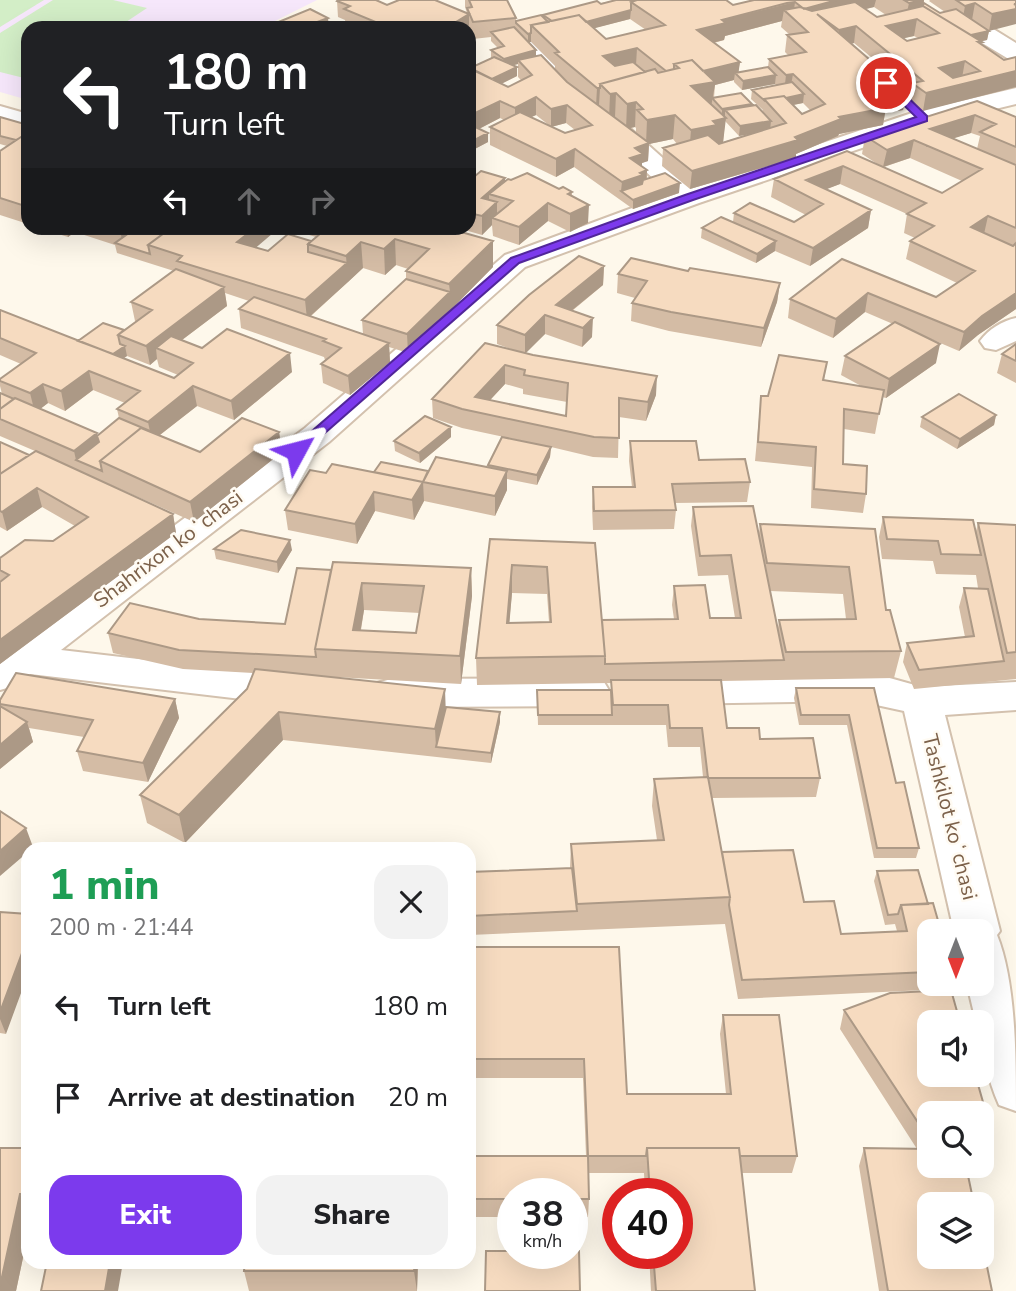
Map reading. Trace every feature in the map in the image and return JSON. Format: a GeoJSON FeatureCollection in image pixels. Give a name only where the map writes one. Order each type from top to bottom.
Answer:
{"type":"FeatureCollection","features":[{"type":"Feature","properties":{"kind":"street"},"geometry":{"type":"LineString","coordinates":[[973,27],[1016,52]]}},
{"type":"Feature","properties":{"kind":"street"},"geometry":{"type":"LineString","coordinates":[[531,43],[550,70],[689,197]]}},
{"type":"Feature","properties":{"kind":"street","name":"Shahrixon koʻchasi"},"geometry":{"type":"LineString","coordinates":[[12,667],[317,435],[502,257],[689,197],[914,110],[1011,108]]}},
{"type":"Feature","properties":{"kind":"street"},"geometry":{"type":"LineString","coordinates":[[0,114],[21,120]]}},
{"type":"Feature","properties":{"kind":"street"},"geometry":{"type":"LineString","coordinates":[[157,515],[192,531]]}},
{"type":"Feature","properties":{"kind":"street","name":"Shahrixon koʻchasi"},"geometry":{"type":"LineString","coordinates":[[12,667],[299,692],[858,687],[886,691],[922,702],[1016,696]]}},
{"type":"Feature","properties":{"kind":"street","name":"Tashkilot koʻchasi"},"geometry":{"type":"LineString","coordinates":[[922,702],[974,919]]}},
{"type":"Feature","properties":{"kind":"street"},"geometry":{"type":"LineString","coordinates":[[993,996],[1016,1089]]}},
{"type":"Feature","properties":{"kind":"shaded area"},"geometry":{"type":"Polygon","coordinates":[[[0,0],[317,0],[275,21],[21,21],[21,98],[0,92],[0,0]]]}},
{"type":"Feature","properties":{"kind":"green space"},"geometry":{"type":"Polygon","coordinates":[[[0,0],[44,0],[0,27],[0,0]]]}},
{"type":"Feature","properties":{"kind":"green space"},"geometry":{"type":"Polygon","coordinates":[[[53,0],[113,0],[147,8],[128,21],[21,21],[21,77],[0,72],[0,33],[53,0]]]}},
{"type":"Feature","properties":{"kind":"building"},"geometry":{"type":"Polygon","coordinates":[[[376,0],[387,5],[399,0],[435,0],[469,14],[458,21],[373,21],[344,9],[350,6],[337,1],[376,0]]]}},
{"type":"Feature","properties":{"kind":"building"},"geometry":{"type":"Polygon","coordinates":[[[469,0],[507,0],[516,18],[473,21],[467,8],[472,7],[469,0]]]}},
{"type":"Feature","properties":{"kind":"building"},"geometry":{"type":"Polygon","coordinates":[[[616,0],[637,0],[631,2],[631,10],[586,22],[579,15],[552,21],[543,15],[597,1],[601,4],[616,0]]]}},
{"type":"Feature","properties":{"kind":"building"},"geometry":{"type":"Polygon","coordinates":[[[726,0],[733,5],[754,0],[837,0],[804,9],[795,2],[787,3],[722,20],[726,23],[697,30],[740,62],[703,71],[692,60],[674,64],[674,69],[666,71],[637,48],[603,56],[615,66],[633,62],[645,72],[600,84],[600,88],[555,53],[559,52],[531,25],[579,15],[606,39],[665,25],[631,2],[726,0]]]}},
{"type":"Feature","properties":{"kind":"building"},"geometry":{"type":"Polygon","coordinates":[[[956,0],[1016,0],[1016,9],[992,14],[975,3],[965,6],[956,0]]]}},
{"type":"Feature","properties":{"kind":"building"},"geometry":{"type":"Polygon","coordinates":[[[855,2],[877,17],[923,6],[982,42],[978,42],[1004,60],[1016,57],[1016,71],[926,93],[912,83],[923,81],[856,26],[839,30],[817,14],[907,92],[875,98],[886,108],[839,117],[841,119],[795,137],[798,140],[692,171],[663,148],[708,135],[719,144],[786,123],[764,99],[784,96],[802,114],[825,104],[793,74],[786,75],[769,59],[806,52],[787,35],[808,32],[784,10],[800,7],[812,11],[855,2]],[[917,19],[886,26],[907,41],[939,33],[917,19]],[[965,61],[939,68],[953,78],[980,71],[965,61]]]}},
{"type":"Feature","properties":{"kind":"building"},"geometry":{"type":"Polygon","coordinates":[[[924,3],[940,13],[956,9],[989,31],[971,35],[923,6],[924,3]]]}},
{"type":"Feature","properties":{"kind":"building"},"geometry":{"type":"Polygon","coordinates":[[[310,9],[328,18],[320,21],[281,21],[310,9]]]}},
{"type":"Feature","properties":{"kind":"building"},"geometry":{"type":"Polygon","coordinates":[[[541,15],[548,22],[531,25],[531,33],[528,34],[516,23],[516,21],[541,15]]]}},
{"type":"Feature","properties":{"kind":"building"},"geometry":{"type":"Polygon","coordinates":[[[514,27],[536,50],[504,59],[491,50],[504,46],[491,32],[514,27]]]}},
{"type":"Feature","properties":{"kind":"building"},"geometry":{"type":"Polygon","coordinates":[[[541,55],[567,82],[649,143],[635,148],[643,154],[630,158],[647,170],[640,173],[643,175],[622,182],[575,149],[556,159],[490,127],[520,112],[565,133],[592,125],[567,105],[551,109],[536,97],[515,108],[500,101],[476,113],[476,71],[508,87],[532,75],[518,60],[541,55]]]}},
{"type":"Feature","properties":{"kind":"building"},"geometry":{"type":"Polygon","coordinates":[[[494,57],[517,67],[492,79],[476,71],[476,65],[494,57]]]}},
{"type":"Feature","properties":{"kind":"building"},"geometry":{"type":"Polygon","coordinates":[[[692,60],[715,82],[691,86],[726,118],[713,121],[717,125],[691,130],[675,115],[647,120],[637,110],[643,109],[636,102],[627,104],[616,93],[610,94],[600,84],[655,69],[658,73],[679,68],[674,64],[692,60]]]}},
{"type":"Feature","properties":{"kind":"building"},"geometry":{"type":"Polygon","coordinates":[[[768,67],[776,75],[743,81],[735,73],[768,67]]]}},
{"type":"Feature","properties":{"kind":"building"},"geometry":{"type":"Polygon","coordinates":[[[792,82],[804,94],[764,100],[752,90],[792,82]]]}},
{"type":"Feature","properties":{"kind":"building"},"geometry":{"type":"Polygon","coordinates":[[[741,93],[752,104],[722,109],[712,98],[741,93]]]}},
{"type":"Feature","properties":{"kind":"building"},"geometry":{"type":"Polygon","coordinates":[[[977,101],[1016,117],[1016,147],[980,132],[996,124],[975,115],[930,129],[1016,165],[1016,228],[988,216],[971,227],[1013,246],[1016,243],[1016,293],[964,332],[868,293],[836,319],[790,299],[842,259],[936,297],[975,271],[910,241],[934,226],[907,214],[926,203],[843,166],[806,180],[871,210],[813,248],[734,213],[750,203],[794,222],[823,204],[774,179],[847,151],[942,193],[982,169],[914,140],[887,150],[865,136],[977,101]]]}},
{"type":"Feature","properties":{"kind":"building"},"geometry":{"type":"Polygon","coordinates":[[[756,105],[771,121],[740,126],[725,110],[756,105]]]}},
{"type":"Feature","properties":{"kind":"building"},"geometry":{"type":"Polygon","coordinates":[[[0,117],[21,123],[21,137],[16,140],[0,136],[0,117]]]}},
{"type":"Feature","properties":{"kind":"building"},"geometry":{"type":"Polygon","coordinates":[[[476,127],[488,133],[476,139],[476,127]]]}},
{"type":"Feature","properties":{"kind":"building"},"geometry":{"type":"Polygon","coordinates":[[[21,137],[21,205],[0,198],[0,151],[21,137]]]}},
{"type":"Feature","properties":{"kind":"building"},"geometry":{"type":"Polygon","coordinates":[[[481,171],[505,178],[482,198],[497,202],[482,216],[476,215],[476,175],[481,171]]]}},
{"type":"Feature","properties":{"kind":"building"},"geometry":{"type":"Polygon","coordinates":[[[527,173],[559,189],[563,187],[572,192],[568,194],[589,205],[570,214],[548,203],[519,227],[492,218],[513,201],[489,194],[508,179],[527,173]]]}},
{"type":"Feature","properties":{"kind":"building"},"geometry":{"type":"Polygon","coordinates":[[[665,173],[680,183],[633,200],[621,191],[642,184],[643,180],[665,173]]]}},
{"type":"Feature","properties":{"kind":"building"},"geometry":{"type":"Polygon","coordinates":[[[721,217],[776,241],[757,254],[702,228],[721,217]]]}},
{"type":"Feature","properties":{"kind":"building"},"geometry":{"type":"Polygon","coordinates":[[[126,235],[162,235],[148,245],[150,254],[115,243],[126,235]]]}},
{"type":"Feature","properties":{"kind":"building"},"geometry":{"type":"Polygon","coordinates":[[[162,235],[246,235],[237,242],[268,251],[287,235],[291,235],[311,241],[308,244],[308,252],[347,263],[305,300],[177,261],[182,256],[148,245],[162,235]]]}},
{"type":"Feature","properties":{"kind":"building"},"geometry":{"type":"Polygon","coordinates":[[[319,235],[472,235],[493,241],[449,284],[406,271],[429,249],[395,239],[384,249],[361,242],[346,256],[308,244],[319,235]]]}},
{"type":"Feature","properties":{"kind":"building"},"geometry":{"type":"Polygon","coordinates":[[[579,256],[604,266],[556,305],[593,318],[583,328],[545,315],[525,335],[497,325],[529,295],[579,256]]]}},
{"type":"Feature","properties":{"kind":"building"},"geometry":{"type":"Polygon","coordinates":[[[631,258],[688,271],[690,268],[780,283],[764,328],[632,303],[647,281],[618,274],[631,258]]]}},
{"type":"Feature","properties":{"kind":"building"},"geometry":{"type":"Polygon","coordinates":[[[176,269],[224,287],[146,346],[118,335],[152,310],[131,302],[176,269]]]}},
{"type":"Feature","properties":{"kind":"building"},"geometry":{"type":"Polygon","coordinates":[[[406,279],[450,292],[407,334],[362,320],[406,279]]]}},
{"type":"Feature","properties":{"kind":"building"},"geometry":{"type":"Polygon","coordinates":[[[254,297],[389,343],[348,376],[321,364],[341,348],[323,341],[326,339],[239,309],[254,297]]]}},
{"type":"Feature","properties":{"kind":"building"},"geometry":{"type":"Polygon","coordinates":[[[0,310],[174,378],[193,363],[156,348],[171,336],[202,348],[227,329],[290,353],[231,401],[193,386],[148,422],[117,409],[140,391],[89,371],[61,391],[43,384],[30,393],[0,381],[36,353],[0,338],[0,310]]]}},
{"type":"Feature","properties":{"kind":"building"},"geometry":{"type":"Polygon","coordinates":[[[895,322],[940,344],[889,379],[845,356],[895,322]]]}},
{"type":"Feature","properties":{"kind":"building"},"geometry":{"type":"Polygon","coordinates":[[[103,323],[124,330],[118,335],[120,344],[125,346],[113,354],[78,341],[103,323]]]}},
{"type":"Feature","properties":{"kind":"building"},"geometry":{"type":"Polygon","coordinates":[[[485,343],[533,355],[657,376],[648,402],[619,398],[619,438],[594,437],[462,409],[432,399],[485,343]],[[505,365],[475,397],[566,416],[568,383],[524,375],[525,370],[505,365]]]}},
{"type":"Feature","properties":{"kind":"building"},"geometry":{"type":"Polygon","coordinates":[[[1016,344],[1016,361],[1002,354],[1016,344]]]}},
{"type":"Feature","properties":{"kind":"building"},"geometry":{"type":"Polygon","coordinates":[[[779,355],[827,362],[823,380],[884,390],[879,414],[844,409],[843,464],[867,466],[866,494],[814,489],[816,447],[758,442],[761,396],[768,396],[779,355]]]}},
{"type":"Feature","properties":{"kind":"building"},"geometry":{"type":"Polygon","coordinates":[[[0,393],[14,399],[0,409],[0,393]]]}},
{"type":"Feature","properties":{"kind":"building"},"geometry":{"type":"Polygon","coordinates":[[[959,394],[996,415],[960,439],[922,417],[959,394]]]}},
{"type":"Feature","properties":{"kind":"building"},"geometry":{"type":"Polygon","coordinates":[[[15,398],[97,433],[74,451],[0,419],[0,409],[15,398]]]}},
{"type":"Feature","properties":{"kind":"building"},"geometry":{"type":"Polygon","coordinates":[[[425,416],[451,427],[419,453],[394,441],[425,416]]]}},
{"type":"Feature","properties":{"kind":"building"},"geometry":{"type":"Polygon","coordinates":[[[119,418],[150,431],[141,428],[100,461],[102,471],[76,460],[99,442],[97,436],[119,418]]]}},
{"type":"Feature","properties":{"kind":"building"},"geometry":{"type":"Polygon","coordinates":[[[242,418],[279,432],[190,502],[100,461],[141,428],[200,452],[242,418]]]}},
{"type":"Feature","properties":{"kind":"building"},"geometry":{"type":"Polygon","coordinates":[[[502,437],[551,447],[537,475],[488,465],[502,437]]]}},
{"type":"Feature","properties":{"kind":"building"},"geometry":{"type":"Polygon","coordinates":[[[630,441],[696,441],[699,460],[745,459],[750,482],[672,484],[676,510],[594,511],[593,487],[635,487],[630,441]]]}},
{"type":"Feature","properties":{"kind":"building"},"geometry":{"type":"Polygon","coordinates":[[[0,442],[29,455],[0,474],[0,442]]]}},
{"type":"Feature","properties":{"kind":"building"},"geometry":{"type":"Polygon","coordinates":[[[36,451],[173,514],[0,640],[0,582],[9,575],[0,570],[0,558],[25,540],[53,541],[88,517],[37,488],[0,511],[0,474],[36,451]]]}},
{"type":"Feature","properties":{"kind":"building"},"geometry":{"type":"Polygon","coordinates":[[[436,457],[507,471],[495,496],[423,482],[436,457]]]}},
{"type":"Feature","properties":{"kind":"building"},"geometry":{"type":"Polygon","coordinates":[[[381,462],[428,471],[423,482],[374,472],[381,462]]]}},
{"type":"Feature","properties":{"kind":"building"},"geometry":{"type":"Polygon","coordinates":[[[332,464],[423,482],[412,500],[374,492],[355,524],[285,510],[310,470],[326,473],[332,464]]]}},
{"type":"Feature","properties":{"kind":"building"},"geometry":{"type":"Polygon","coordinates":[[[753,506],[784,660],[605,664],[602,620],[678,619],[674,586],[705,585],[710,618],[741,618],[731,555],[700,556],[693,507],[753,506]]]}},
{"type":"Feature","properties":{"kind":"building"},"geometry":{"type":"Polygon","coordinates":[[[883,517],[973,520],[981,555],[941,554],[938,541],[887,539],[883,517]]]}},
{"type":"Feature","properties":{"kind":"building"},"geometry":{"type":"Polygon","coordinates":[[[978,523],[1016,525],[1016,652],[1007,653],[978,523]]]}},
{"type":"Feature","properties":{"kind":"building"},"geometry":{"type":"Polygon","coordinates":[[[760,524],[875,529],[886,610],[890,610],[901,651],[786,652],[779,620],[856,619],[849,567],[767,563],[760,524]]]}},
{"type":"Feature","properties":{"kind":"building"},"geometry":{"type":"Polygon","coordinates":[[[241,530],[290,540],[277,562],[214,549],[241,530]]]}},
{"type":"Feature","properties":{"kind":"building"},"geometry":{"type":"Polygon","coordinates":[[[490,539],[595,543],[605,656],[476,658],[490,539]],[[512,565],[507,623],[551,622],[547,567],[512,565]]]}},
{"type":"Feature","properties":{"kind":"building"},"geometry":{"type":"Polygon","coordinates":[[[333,562],[471,568],[460,656],[315,649],[333,562]],[[362,583],[353,630],[416,633],[424,586],[362,583]]]}},
{"type":"Feature","properties":{"kind":"building"},"geometry":{"type":"Polygon","coordinates":[[[297,568],[331,570],[315,649],[316,657],[179,650],[108,633],[130,603],[199,619],[285,624],[297,568]]]}},
{"type":"Feature","properties":{"kind":"building"},"geometry":{"type":"Polygon","coordinates":[[[964,588],[988,589],[1004,661],[919,670],[907,643],[974,636],[964,588]]]}},
{"type":"Feature","properties":{"kind":"building"},"geometry":{"type":"Polygon","coordinates":[[[255,669],[445,689],[435,729],[279,712],[179,815],[140,795],[247,689],[255,669]]]}},
{"type":"Feature","properties":{"kind":"building"},"geometry":{"type":"Polygon","coordinates":[[[16,673],[175,699],[143,763],[77,751],[93,720],[0,704],[16,673]]]}},
{"type":"Feature","properties":{"kind":"building"},"geometry":{"type":"Polygon","coordinates":[[[611,680],[721,680],[727,728],[759,728],[760,739],[813,738],[820,778],[708,778],[702,728],[670,728],[668,705],[613,705],[611,680]]]}},
{"type":"Feature","properties":{"kind":"building"},"geometry":{"type":"Polygon","coordinates":[[[796,688],[874,688],[896,783],[904,782],[919,848],[877,848],[849,715],[801,715],[796,688]]]}},
{"type":"Feature","properties":{"kind":"building"},"geometry":{"type":"Polygon","coordinates":[[[537,690],[611,690],[612,715],[538,715],[537,690]]]}},
{"type":"Feature","properties":{"kind":"building"},"geometry":{"type":"Polygon","coordinates":[[[0,706],[27,722],[0,745],[0,706]]]}},
{"type":"Feature","properties":{"kind":"building"},"geometry":{"type":"Polygon","coordinates":[[[446,707],[500,712],[491,753],[436,747],[446,707]]]}},
{"type":"Feature","properties":{"kind":"building"},"geometry":{"type":"Polygon","coordinates":[[[708,777],[730,897],[577,904],[571,844],[664,840],[654,779],[708,777]]]}},
{"type":"Feature","properties":{"kind":"building"},"geometry":{"type":"Polygon","coordinates":[[[0,811],[26,828],[0,851],[0,811]]]}},
{"type":"Feature","properties":{"kind":"building"},"geometry":{"type":"Polygon","coordinates":[[[793,850],[804,902],[834,901],[841,934],[907,931],[901,905],[933,903],[938,919],[917,919],[917,973],[742,980],[722,852],[793,850]]]}},
{"type":"Feature","properties":{"kind":"building"},"geometry":{"type":"Polygon","coordinates":[[[572,868],[577,911],[476,916],[476,872],[572,868]]]}},
{"type":"Feature","properties":{"kind":"building"},"geometry":{"type":"Polygon","coordinates":[[[918,870],[928,904],[901,905],[898,914],[888,915],[877,871],[918,870]]]}},
{"type":"Feature","properties":{"kind":"building"},"geometry":{"type":"Polygon","coordinates":[[[0,912],[21,914],[21,956],[0,1012],[0,912]]]}},
{"type":"Feature","properties":{"kind":"building"},"geometry":{"type":"Polygon","coordinates":[[[476,947],[619,947],[627,1094],[731,1094],[723,1015],[779,1015],[797,1156],[740,1156],[739,1148],[647,1148],[646,1156],[588,1156],[584,1059],[476,1059],[476,947]]]}},
{"type":"Feature","properties":{"kind":"building"},"geometry":{"type":"Polygon","coordinates":[[[917,992],[917,996],[953,996],[957,1010],[917,1010],[917,1087],[979,1087],[983,1101],[917,1101],[917,1121],[844,1010],[890,993],[917,992]]]}},
{"type":"Feature","properties":{"kind":"building"},"geometry":{"type":"Polygon","coordinates":[[[0,1148],[21,1148],[21,1194],[0,1286],[0,1148]]]}},
{"type":"Feature","properties":{"kind":"building"},"geometry":{"type":"Polygon","coordinates":[[[647,1148],[739,1148],[755,1291],[656,1291],[654,1269],[693,1269],[693,1178],[649,1178],[647,1148]]]}},
{"type":"Feature","properties":{"kind":"building"},"geometry":{"type":"Polygon","coordinates":[[[864,1148],[917,1149],[917,1178],[969,1178],[971,1192],[917,1192],[917,1269],[988,1269],[992,1291],[888,1291],[864,1148]]]}},
{"type":"Feature","properties":{"kind":"building"},"geometry":{"type":"Polygon","coordinates":[[[476,1156],[588,1156],[589,1199],[588,1178],[497,1178],[497,1199],[476,1199],[476,1156]]]}},
{"type":"Feature","properties":{"kind":"building"},"geometry":{"type":"Polygon","coordinates":[[[486,1251],[497,1251],[497,1269],[579,1269],[580,1291],[485,1291],[486,1251]]]}},
{"type":"Feature","properties":{"kind":"building"},"geometry":{"type":"Polygon","coordinates":[[[46,1269],[109,1269],[105,1291],[41,1291],[46,1269]]]}},
{"type":"Feature","properties":{"kind":"building"},"geometry":{"type":"Polygon","coordinates":[[[244,1269],[414,1269],[414,1271],[244,1269]]]}},
{"type":"Feature","properties":{"kind":"route"},"geometry":{"type":"LineString","coordinates":[[296,451],[515,261],[689,197],[924,118],[886,83]]}}]}
